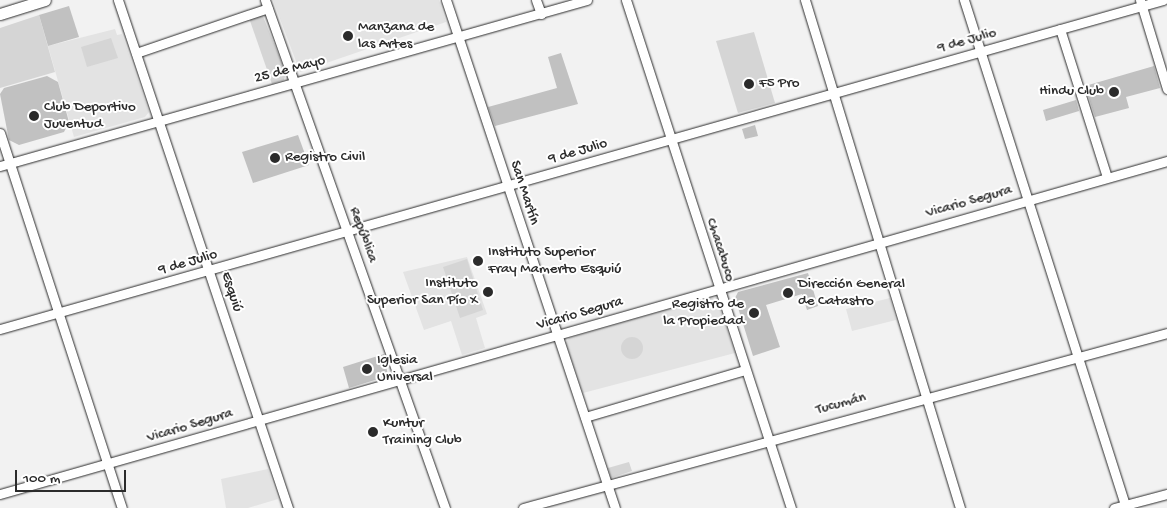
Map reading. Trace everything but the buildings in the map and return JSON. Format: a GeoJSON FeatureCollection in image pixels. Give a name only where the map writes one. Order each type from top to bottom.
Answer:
{"type":"FeatureCollection","features":[{"type":"Feature","properties":{"kind":"main road"},"geometry":{"type":"LineString","coordinates":[[0,14],[45,0]]}},
{"type":"Feature","properties":{"kind":"street","name":"Esquiú"},"geometry":{"type":"LineString","coordinates":[[118,0],[288,508]]}},
{"type":"Feature","properties":{"kind":"street","name":"San Martín"},"geometry":{"type":"LineString","coordinates":[[446,0],[615,508]]}},
{"type":"Feature","properties":{"kind":"street"},"geometry":{"type":"LineString","coordinates":[[536,0],[540,14]]}},
{"type":"Feature","properties":{"kind":"street","name":"25 de Mayo"},"geometry":{"type":"LineString","coordinates":[[4,165],[587,0]]}},
{"type":"Feature","properties":{"kind":"street","name":"Chacabuco"},"geometry":{"type":"LineString","coordinates":[[626,0],[718,289],[791,508]]}},
{"type":"Feature","properties":{"kind":"street"},"geometry":{"type":"LineString","coordinates":[[805,0],[881,242],[960,508]]}},
{"type":"Feature","properties":{"kind":"street"},"geometry":{"type":"LineString","coordinates":[[964,0],[1076,357],[1126,506]]}},
{"type":"Feature","properties":{"kind":"street","name":"9 de Julio"},"geometry":{"type":"LineString","coordinates":[[0,329],[980,52],[1140,3],[1163,0]]}},
{"type":"Feature","properties":{"kind":"street"},"geometry":{"type":"LineString","coordinates":[[1140,3],[1167,89]]}},
{"type":"Feature","properties":{"kind":"street"},"geometry":{"type":"LineString","coordinates":[[136,52],[266,4]]}},
{"type":"Feature","properties":{"kind":"street","name":"República"},"geometry":{"type":"LineString","coordinates":[[266,4],[445,508]]}},
{"type":"Feature","properties":{"kind":"street"},"geometry":{"type":"LineString","coordinates":[[1060,29],[1107,177]]}},
{"type":"Feature","properties":{"kind":"street"},"geometry":{"type":"LineString","coordinates":[[0,133],[4,165],[59,313],[122,508]]}},
{"type":"Feature","properties":{"kind":"street","name":"Vicario Segura"},"geometry":{"type":"LineString","coordinates":[[0,494],[108,465],[399,379],[1167,161]]}},
{"type":"Feature","properties":{"kind":"street","name":"Tucumán"},"geometry":{"type":"LineString","coordinates":[[524,508],[768,438],[1167,333]]}},
{"type":"Feature","properties":{"kind":"street"},"geometry":{"type":"LineString","coordinates":[[585,418],[745,370]]}},
{"type":"Feature","properties":{"kind":"street"},"geometry":{"type":"LineString","coordinates":[[1114,508],[1167,494]]}},
{"type":"Feature","properties":{"kind":"shaded area","name":"Manzana de las Artes"},"geometry":{"type":"Polygon","coordinates":[[[273,0],[439,0],[446,22],[300,72],[273,0]]]}},
{"type":"Feature","properties":{"kind":"shaded area"},"geometry":{"type":"Polygon","coordinates":[[[262,14],[286,73],[284,80],[272,84],[249,18],[262,14]]]}},
{"type":"Feature","properties":{"kind":"shaded area"},"geometry":{"type":"Polygon","coordinates":[[[39,15],[55,72],[0,88],[0,28],[39,15]]]}},
{"type":"Feature","properties":{"kind":"shaded area"},"geometry":{"type":"Polygon","coordinates":[[[115,29],[117,35],[122,34],[149,112],[145,117],[74,137],[48,46],[115,29]]]}},
{"type":"Feature","properties":{"kind":"shaded area","name":"F5 Pro"},"geometry":{"type":"Polygon","coordinates":[[[754,32],[775,103],[738,113],[716,41],[754,32]]]}},
{"type":"Feature","properties":{"kind":"shaded area"},"geometry":{"type":"Polygon","coordinates":[[[111,38],[118,58],[87,67],[81,47],[111,38]]]}},
{"type":"Feature","properties":{"kind":"shaded area"},"geometry":{"type":"Polygon","coordinates":[[[467,257],[487,314],[476,318],[485,348],[462,355],[451,321],[424,330],[403,272],[467,257]]]}},
{"type":"Feature","properties":{"kind":"shaded area"},"geometry":{"type":"Polygon","coordinates":[[[467,259],[483,310],[460,318],[443,267],[467,259]]]}},
{"type":"Feature","properties":{"kind":"shaded area"},"geometry":{"type":"Polygon","coordinates":[[[710,297],[717,300],[735,353],[583,393],[566,343],[569,338],[710,297]]]}},
{"type":"Feature","properties":{"kind":"shaded area"},"geometry":{"type":"Polygon","coordinates":[[[890,298],[896,320],[852,331],[846,309],[890,298]]]}},
{"type":"Feature","properties":{"kind":"shaded area"},"geometry":{"type":"Polygon","coordinates":[[[628,337],[636,337],[643,344],[643,352],[636,359],[628,359],[621,352],[621,344],[628,337]]]}},
{"type":"Feature","properties":{"kind":"shaded area"},"geometry":{"type":"Polygon","coordinates":[[[629,462],[632,471],[611,478],[608,468],[629,462]]]}},
{"type":"Feature","properties":{"kind":"shaded area"},"geometry":{"type":"Polygon","coordinates":[[[268,469],[278,499],[248,508],[226,508],[221,479],[268,469]]]}},
{"type":"Feature","properties":{"kind":"place","name":"Manzana de las Artes"},"geometry":{"type":"Point","coordinates":[348,36]}},
{"type":"Feature","properties":{"kind":"place","name":"F5 Pro"},"geometry":{"type":"Point","coordinates":[749,84]}},
{"type":"Feature","properties":{"kind":"place","name":"Hindu Club"},"geometry":{"type":"Point","coordinates":[1114,92]}},
{"type":"Feature","properties":{"kind":"place","name":"Club Deportivo Juventud"},"geometry":{"type":"Point","coordinates":[34,116]}},
{"type":"Feature","properties":{"kind":"place","name":"Registro Civil"},"geometry":{"type":"Point","coordinates":[275,158]}},
{"type":"Feature","properties":{"kind":"place","name":"Instituto Superior Fray Mamerto Esquiú"},"geometry":{"type":"Point","coordinates":[478,261]}},
{"type":"Feature","properties":{"kind":"place","name":"Instituto Superior San Pío X"},"geometry":{"type":"Point","coordinates":[488,292]}},
{"type":"Feature","properties":{"kind":"place","name":"Dirección General de Catastro"},"geometry":{"type":"Point","coordinates":[788,293]}},
{"type":"Feature","properties":{"kind":"place","name":"Registro de la Propiedad"},"geometry":{"type":"Point","coordinates":[754,313]}},
{"type":"Feature","properties":{"kind":"place","name":"Iglesia Universal"},"geometry":{"type":"Point","coordinates":[367,369]}},
{"type":"Feature","properties":{"kind":"place","name":"Kuntur Training Club"},"geometry":{"type":"Point","coordinates":[373,432]}}]}
